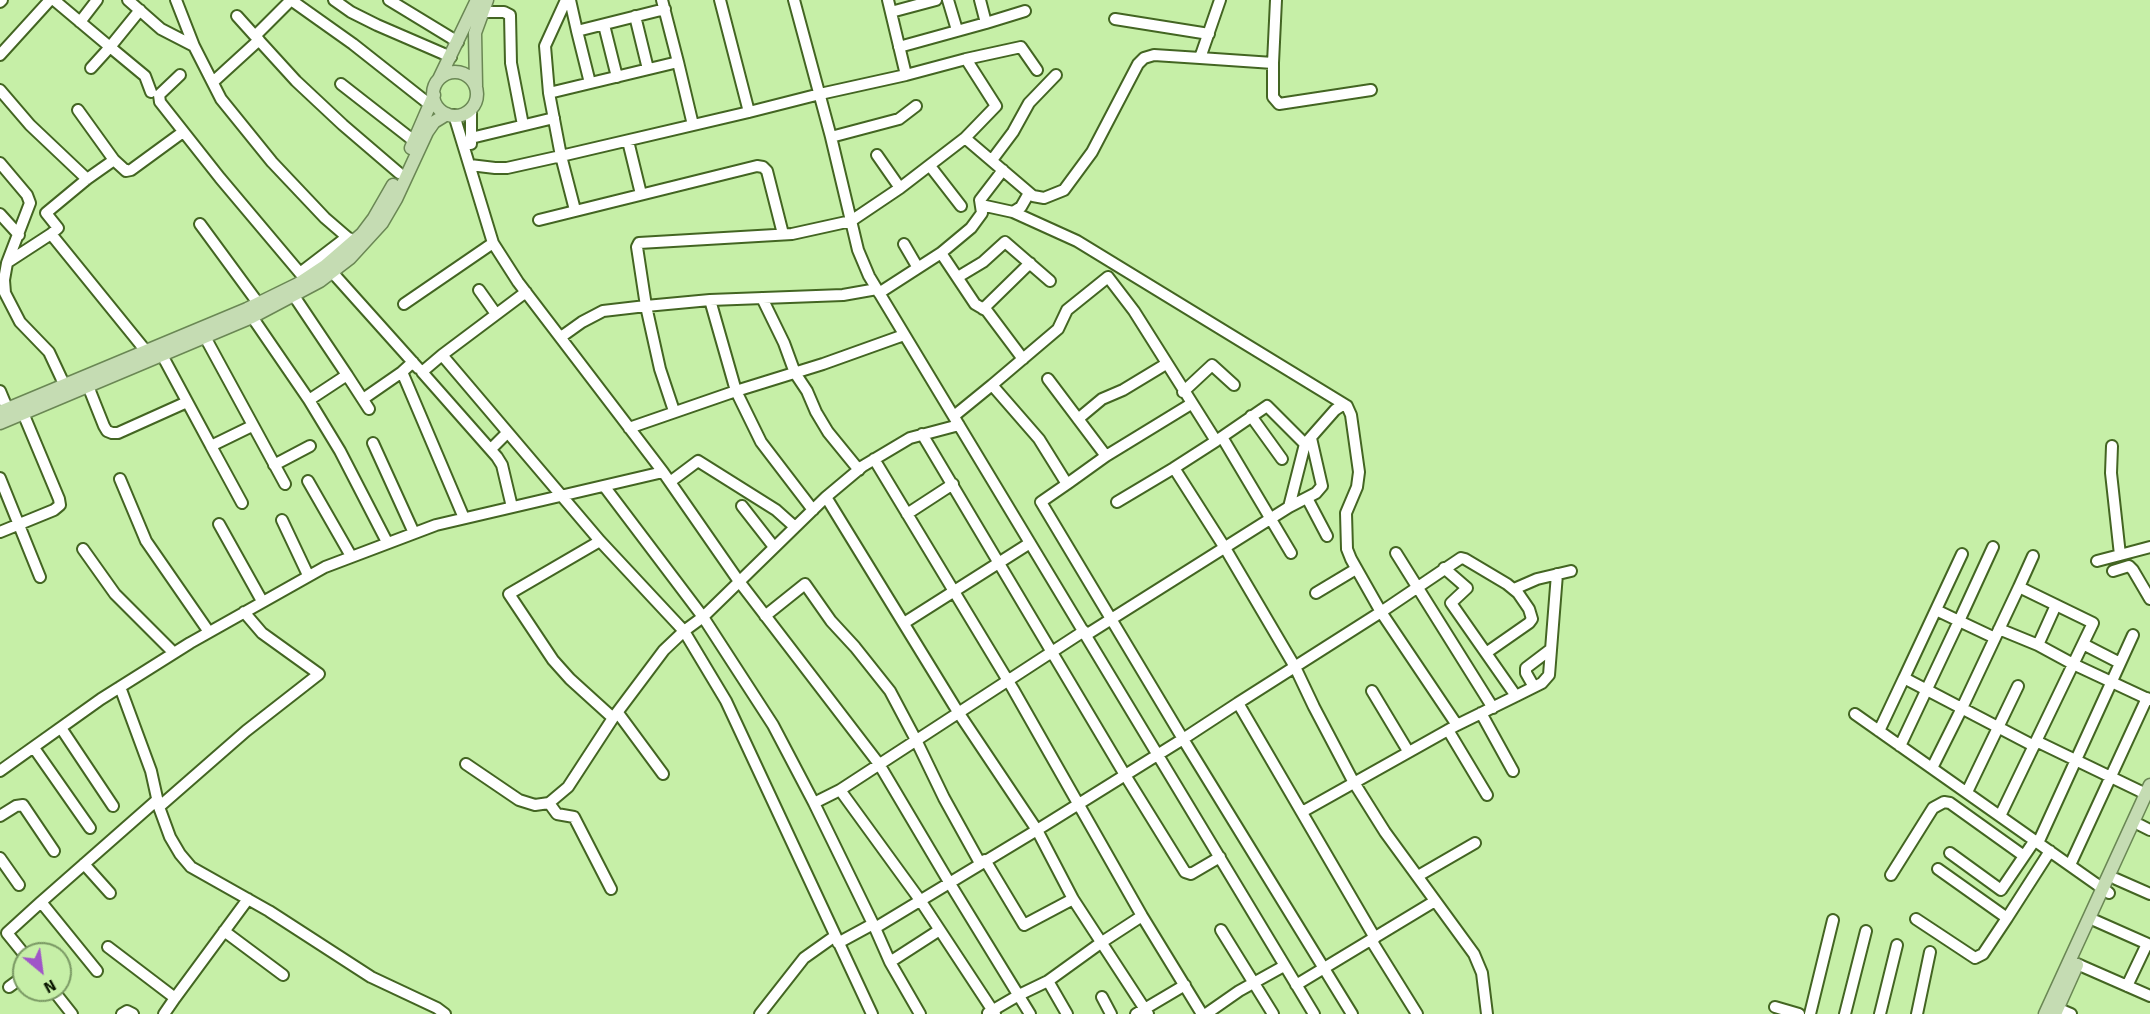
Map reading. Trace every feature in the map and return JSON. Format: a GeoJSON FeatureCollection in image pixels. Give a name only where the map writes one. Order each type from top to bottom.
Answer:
{"type":"FeatureCollection","features":[{"type":"Feature","properties":{"kind":"main road"},"geometry":{"type":"LineString","coordinates":[[8,415],[88,386],[252,310],[294,296],[306,280],[332,272],[374,218],[399,173],[458,42],[482,4]]}},
{"type":"Feature","properties":{"kind":"main road"},"geometry":{"type":"LineString","coordinates":[[8,415],[64,384],[205,337],[306,280],[354,241],[382,223],[434,122],[450,114],[466,113],[471,109],[477,96],[475,33],[482,4]]}},
{"type":"Feature","properties":{"kind":"main road"},"geometry":{"type":"LineString","coordinates":[[433,95],[444,75],[457,72],[470,77],[477,89]]}},
{"type":"Feature","properties":{"kind":"main road"},"geometry":{"type":"LineString","coordinates":[[433,95],[438,106],[450,114]]}},
{"type":"Feature","properties":{"kind":"main road"},"geometry":{"type":"LineString","coordinates":[[2052,1010],[2097,921],[2106,891],[2116,879],[2145,828],[2149,794]]}},
{"type":"Feature","properties":{"kind":"main road"},"geometry":{"type":"LineString","coordinates":[[2052,1010],[2149,794]]}},
{"type":"Feature","properties":{"kind":"street"},"geometry":{"type":"LineString","coordinates":[[0,56],[52,0],[145,76],[151,92]]}},
{"type":"Feature","properties":{"kind":"street"},"geometry":{"type":"LineString","coordinates":[[80,22],[98,0]]}},
{"type":"Feature","properties":{"kind":"street"},"geometry":{"type":"LineString","coordinates":[[128,0],[161,29],[194,46]]}},
{"type":"Feature","properties":{"kind":"street"},"geometry":{"type":"LineString","coordinates":[[177,0],[194,46],[221,99],[272,162],[325,218],[354,241]]}},
{"type":"Feature","properties":{"kind":"street"},"geometry":{"type":"LineString","coordinates":[[213,82],[291,0],[353,44],[433,95]]}},
{"type":"Feature","properties":{"kind":"street"},"geometry":{"type":"LineString","coordinates":[[334,0],[376,25],[451,57]]}},
{"type":"Feature","properties":{"kind":"street"},"geometry":{"type":"LineString","coordinates":[[390,0],[458,42]]}},
{"type":"Feature","properties":{"kind":"street"},"geometry":{"type":"LineString","coordinates":[[568,0],[590,83]]}},
{"type":"Feature","properties":{"kind":"street"},"geometry":{"type":"LineString","coordinates":[[568,0],[553,25],[545,46],[549,93],[561,156],[575,210]]}},
{"type":"Feature","properties":{"kind":"street"},"geometry":{"type":"LineString","coordinates":[[720,0],[749,112]]}},
{"type":"Feature","properties":{"kind":"street"},"geometry":{"type":"LineString","coordinates":[[794,0],[820,94],[858,250],[878,291],[1314,1014]]}},
{"type":"Feature","properties":{"kind":"street"},"geometry":{"type":"LineString","coordinates":[[802,0],[819,69],[816,81]]}},
{"type":"Feature","properties":{"kind":"street"},"geometry":{"type":"LineString","coordinates":[[888,0],[906,75]]}},
{"type":"Feature","properties":{"kind":"street"},"geometry":{"type":"LineString","coordinates":[[891,12],[936,0]]}},
{"type":"Feature","properties":{"kind":"street"},"geometry":{"type":"LineString","coordinates":[[948,0],[957,30]]}},
{"type":"Feature","properties":{"kind":"street"},"geometry":{"type":"LineString","coordinates":[[980,0],[986,22]]}},
{"type":"Feature","properties":{"kind":"street"},"geometry":{"type":"LineString","coordinates":[[1200,58],[1220,0]]}},
{"type":"Feature","properties":{"kind":"street"},"geometry":{"type":"LineString","coordinates":[[1276,0],[1273,97],[1279,104],[1371,90]]}},
{"type":"Feature","properties":{"kind":"street"},"geometry":{"type":"LineString","coordinates":[[482,4],[510,15],[511,63],[524,125]]}},
{"type":"Feature","properties":{"kind":"street"},"geometry":{"type":"LineString","coordinates":[[577,32],[635,16],[664,4],[693,125]]}},
{"type":"Feature","properties":{"kind":"street"},"geometry":{"type":"LineString","coordinates":[[91,68],[140,10]]}},
{"type":"Feature","properties":{"kind":"street"},"geometry":{"type":"LineString","coordinates":[[899,47],[1025,11]]}},
{"type":"Feature","properties":{"kind":"street"},"geometry":{"type":"LineString","coordinates":[[237,16],[296,81],[399,173]]}},
{"type":"Feature","properties":{"kind":"street"},"geometry":{"type":"LineString","coordinates":[[635,16],[648,69]]}},
{"type":"Feature","properties":{"kind":"street"},"geometry":{"type":"LineString","coordinates":[[1115,19],[1209,34]]}},
{"type":"Feature","properties":{"kind":"street"},"geometry":{"type":"LineString","coordinates":[[604,25],[617,77]]}},
{"type":"Feature","properties":{"kind":"street"},"geometry":{"type":"LineString","coordinates":[[470,165],[507,168],[1021,47],[1037,70]]}},
{"type":"Feature","properties":{"kind":"street"},"geometry":{"type":"LineString","coordinates":[[965,138],[1029,193],[1044,198],[1064,190],[1079,172],[1092,153],[1138,64],[1144,58],[1154,55],[1273,63]]}},
{"type":"Feature","properties":{"kind":"street"},"geometry":{"type":"LineString","coordinates":[[674,411],[660,369],[646,306],[637,247],[639,243],[783,234],[851,221],[930,166],[965,138],[996,106],[966,59]]}},
{"type":"Feature","properties":{"kind":"street"},"geometry":{"type":"LineString","coordinates":[[549,93],[678,62]]}},
{"type":"Feature","properties":{"kind":"street"},"geometry":{"type":"LineString","coordinates":[[180,75],[159,95],[158,99],[306,280]]}},
{"type":"Feature","properties":{"kind":"street"},"geometry":{"type":"LineString","coordinates":[[992,160],[1029,103],[1056,75]]}},
{"type":"Feature","properties":{"kind":"street"},"geometry":{"type":"LineString","coordinates":[[341,84],[414,141]]}},
{"type":"Feature","properties":{"kind":"street"},"geometry":{"type":"LineString","coordinates":[[0,90],[30,125],[87,179]]}},
{"type":"Feature","properties":{"kind":"street"},"geometry":{"type":"LineString","coordinates":[[831,137],[899,119],[916,106]]}},
{"type":"Feature","properties":{"kind":"street"},"geometry":{"type":"LineString","coordinates":[[470,165],[471,109]]}},
{"type":"Feature","properties":{"kind":"street"},"geometry":{"type":"LineString","coordinates":[[78,110],[114,160],[126,171],[131,170],[183,132]]}},
{"type":"Feature","properties":{"kind":"street"},"geometry":{"type":"LineString","coordinates":[[450,114],[470,165],[493,243],[526,292],[663,472],[738,580],[879,764],[1030,1014]]}},
{"type":"Feature","properties":{"kind":"street"},"geometry":{"type":"LineString","coordinates":[[471,138],[554,118]]}},
{"type":"Feature","properties":{"kind":"street"},"geometry":{"type":"LineString","coordinates":[[628,141],[641,194]]}},
{"type":"Feature","properties":{"kind":"street"},"geometry":{"type":"LineString","coordinates":[[877,155],[900,188]]}},
{"type":"Feature","properties":{"kind":"street"},"geometry":{"type":"LineString","coordinates":[[4,265],[58,228],[46,213],[114,160]]}},
{"type":"Feature","properties":{"kind":"street"},"geometry":{"type":"LineString","coordinates":[[0,163],[29,200],[29,208],[19,235],[4,265],[5,293],[20,322],[49,352],[64,384]]}},
{"type":"Feature","properties":{"kind":"street"},"geometry":{"type":"LineString","coordinates":[[540,220],[757,166],[767,171],[783,234]]}},
{"type":"Feature","properties":{"kind":"street"},"geometry":{"type":"LineString","coordinates":[[930,166],[961,206]]}},
{"type":"Feature","properties":{"kind":"street"},"geometry":{"type":"LineString","coordinates":[[561,337],[603,311],[710,300],[843,295],[878,291],[941,253],[971,228],[981,213],[980,200],[1003,170]]}},
{"type":"Feature","properties":{"kind":"street"},"geometry":{"type":"LineString","coordinates":[[1013,212],[1021,207],[1029,193]]}},
{"type":"Feature","properties":{"kind":"street"},"geometry":{"type":"LineString","coordinates":[[981,205],[1013,212],[1077,241],[1347,406],[1351,415],[1359,472],[1357,487],[1346,513],[1347,549],[1381,612],[1452,727],[1487,795]]}},
{"type":"Feature","properties":{"kind":"street"},"geometry":{"type":"LineString","coordinates":[[0,214],[19,235]]}},
{"type":"Feature","properties":{"kind":"street"},"geometry":{"type":"LineString","coordinates":[[200,224],[340,450],[387,542]]}},
{"type":"Feature","properties":{"kind":"street"},"geometry":{"type":"LineString","coordinates":[[51,234],[153,355],[188,402],[242,503]]}},
{"type":"Feature","properties":{"kind":"street"},"geometry":{"type":"LineString","coordinates":[[958,278],[983,262],[1005,242],[1050,281]]}},
{"type":"Feature","properties":{"kind":"street"},"geometry":{"type":"LineString","coordinates":[[404,304],[493,243]]}},
{"type":"Feature","properties":{"kind":"street"},"geometry":{"type":"LineString","coordinates":[[904,244],[918,268]]}},
{"type":"Feature","properties":{"kind":"street"},"geometry":{"type":"LineString","coordinates":[[941,253],[975,304],[987,311],[1023,359]]}},
{"type":"Feature","properties":{"kind":"street"},"geometry":{"type":"LineString","coordinates":[[983,309],[1030,263]]}},
{"type":"Feature","properties":{"kind":"street"},"geometry":{"type":"LineString","coordinates":[[332,272],[491,449],[502,465],[512,507]]}},
{"type":"Feature","properties":{"kind":"street"},"geometry":{"type":"LineString","coordinates":[[466,764],[519,800],[535,805],[549,803],[568,787],[664,650],[703,616],[826,497],[874,459],[910,438],[956,421],[992,385],[1058,329],[1067,310],[1108,277],[1134,311],[1191,404],[1219,439],[1291,553]]}},
{"type":"Feature","properties":{"kind":"street"},"geometry":{"type":"LineString","coordinates":[[479,290],[496,314]]}},
{"type":"Feature","properties":{"kind":"street"},"geometry":{"type":"LineString","coordinates":[[422,372],[526,292]]}},
{"type":"Feature","properties":{"kind":"street"},"geometry":{"type":"LineString","coordinates":[[294,296],[366,404],[413,363]]}},
{"type":"Feature","properties":{"kind":"street"},"geometry":{"type":"LineString","coordinates":[[762,298],[784,343],[795,373],[828,432],[859,470]]}},
{"type":"Feature","properties":{"kind":"street"},"geometry":{"type":"LineString","coordinates":[[710,300],[736,391],[761,442],[813,510]]}},
{"type":"Feature","properties":{"kind":"street"},"geometry":{"type":"LineString","coordinates":[[630,428],[674,411],[795,373],[904,334]]}},
{"type":"Feature","properties":{"kind":"street"},"geometry":{"type":"LineString","coordinates":[[205,337],[285,484]]}},
{"type":"Feature","properties":{"kind":"street"},"geometry":{"type":"LineString","coordinates":[[442,355],[560,496],[684,631],[726,701],[872,1014]]}},
{"type":"Feature","properties":{"kind":"street"},"geometry":{"type":"LineString","coordinates":[[1078,419],[1102,399],[1123,390],[1166,364]]}},
{"type":"Feature","properties":{"kind":"street"},"geometry":{"type":"LineString","coordinates":[[1183,392],[1212,365],[1234,385]]}},
{"type":"Feature","properties":{"kind":"street"},"geometry":{"type":"LineString","coordinates":[[402,372],[464,518]]}},
{"type":"Feature","properties":{"kind":"street"},"geometry":{"type":"LineString","coordinates":[[309,400],[346,375]]}},
{"type":"Feature","properties":{"kind":"street"},"geometry":{"type":"LineString","coordinates":[[1048,379],[1106,456]]}},
{"type":"Feature","properties":{"kind":"street"},"geometry":{"type":"LineString","coordinates":[[992,385],[1039,439],[1066,484]]}},
{"type":"Feature","properties":{"kind":"street"},"geometry":{"type":"LineString","coordinates":[[88,386],[104,426],[112,433],[118,433],[188,402]]}},
{"type":"Feature","properties":{"kind":"street"},"geometry":{"type":"LineString","coordinates":[[0,390],[8,415],[59,499],[60,505],[54,510],[0,532]]}},
{"type":"Feature","properties":{"kind":"street"},"geometry":{"type":"LineString","coordinates":[[1191,404],[1106,456],[1041,502],[1352,1014]]}},
{"type":"Feature","properties":{"kind":"street"},"geometry":{"type":"LineString","coordinates":[[814,802],[840,790],[1052,651],[1112,620],[1289,507],[1316,493],[1322,486],[1308,441],[1267,406],[1174,468],[1117,502]]}},
{"type":"Feature","properties":{"kind":"street"},"geometry":{"type":"LineString","coordinates":[[1289,507],[1299,464],[1308,441],[1335,410],[1341,406],[1347,406]]}},
{"type":"Feature","properties":{"kind":"street"},"geometry":{"type":"LineString","coordinates":[[1251,416],[1282,459]]}},
{"type":"Feature","properties":{"kind":"street"},"geometry":{"type":"LineString","coordinates":[[211,446],[252,426]]}},
{"type":"Feature","properties":{"kind":"street"},"geometry":{"type":"LineString","coordinates":[[491,449],[507,433]]}},
{"type":"Feature","properties":{"kind":"street"},"geometry":{"type":"LineString","coordinates":[[922,434],[1125,775],[1187,874],[1191,874],[1220,857]]}},
{"type":"Feature","properties":{"kind":"street"},"geometry":{"type":"LineString","coordinates":[[373,443],[414,532]]}},
{"type":"Feature","properties":{"kind":"street"},"geometry":{"type":"LineString","coordinates":[[2112,446],[2111,473],[2120,555]]}},
{"type":"Feature","properties":{"kind":"street"},"geometry":{"type":"LineString","coordinates":[[274,465],[310,447]]}},
{"type":"Feature","properties":{"kind":"street"},"geometry":{"type":"LineString","coordinates":[[874,459],[1007,680],[1142,916],[1204,1014],[1284,966]]}},
{"type":"Feature","properties":{"kind":"street"},"geometry":{"type":"LineString","coordinates":[[670,482],[698,461],[776,510],[795,527]]}},
{"type":"Feature","properties":{"kind":"street"},"geometry":{"type":"LineString","coordinates":[[1174,468],[1225,548],[1295,667],[1353,781],[1385,832],[1479,963],[1487,1014]]}},
{"type":"Feature","properties":{"kind":"street"},"geometry":{"type":"LineString","coordinates":[[0,771],[120,687],[308,575],[414,532],[464,518],[663,472]]}},
{"type":"Feature","properties":{"kind":"street"},"geometry":{"type":"LineString","coordinates":[[0,478],[40,577]]}},
{"type":"Feature","properties":{"kind":"street"},"geometry":{"type":"LineString","coordinates":[[120,479],[146,541],[209,632]]}},
{"type":"Feature","properties":{"kind":"street"},"geometry":{"type":"LineString","coordinates":[[308,481],[351,556]]}},
{"type":"Feature","properties":{"kind":"street"},"geometry":{"type":"LineString","coordinates":[[907,514],[953,484]]}},
{"type":"Feature","properties":{"kind":"street"},"geometry":{"type":"LineString","coordinates":[[604,486],[703,616],[772,725],[814,802],[890,962],[920,1014]]}},
{"type":"Feature","properties":{"kind":"street"},"geometry":{"type":"LineString","coordinates":[[826,497],[958,712],[1037,830],[1073,899],[1102,942],[1143,1012],[1185,985]]}},
{"type":"Feature","properties":{"kind":"street"},"geometry":{"type":"LineString","coordinates":[[1307,498],[1327,536]]}},
{"type":"Feature","properties":{"kind":"street"},"geometry":{"type":"LineString","coordinates":[[742,506],[774,547]]}},
{"type":"Feature","properties":{"kind":"street"},"geometry":{"type":"LineString","coordinates":[[282,520],[308,575]]}},
{"type":"Feature","properties":{"kind":"street"},"geometry":{"type":"LineString","coordinates":[[219,524],[262,601]]}},
{"type":"Feature","properties":{"kind":"street"},"geometry":{"type":"LineString","coordinates":[[600,541],[509,594],[552,660],[616,716],[663,774]]}},
{"type":"Feature","properties":{"kind":"street"},"geometry":{"type":"LineString","coordinates":[[904,623],[1030,543]]}},
{"type":"Feature","properties":{"kind":"street"},"geometry":{"type":"LineString","coordinates":[[1900,746],[1993,547]]}},
{"type":"Feature","properties":{"kind":"street"},"geometry":{"type":"LineString","coordinates":[[2097,561],[2150,547]]}},
{"type":"Feature","properties":{"kind":"street"},"geometry":{"type":"LineString","coordinates":[[83,549],[115,594],[174,653]]}},
{"type":"Feature","properties":{"kind":"street"},"geometry":{"type":"LineString","coordinates":[[1396,553],[1493,708]]}},
{"type":"Feature","properties":{"kind":"street"},"geometry":{"type":"LineString","coordinates":[[1879,731],[1962,554]]}},
{"type":"Feature","properties":{"kind":"street"},"geometry":{"type":"LineString","coordinates":[[1932,768],[2033,556]]}},
{"type":"Feature","properties":{"kind":"street"},"geometry":{"type":"LineString","coordinates":[[760,1014],[804,958],[837,939],[874,926],[1037,830],[1381,612],[1455,560],[1465,559],[1514,589],[1529,609],[1532,619],[1529,623],[1486,653]]}},
{"type":"Feature","properties":{"kind":"street"},"geometry":{"type":"LineString","coordinates":[[2114,571],[2129,566],[2150,599]]}},
{"type":"Feature","properties":{"kind":"street"},"geometry":{"type":"LineString","coordinates":[[1444,568],[1467,588],[1451,603],[1516,696]]}},
{"type":"Feature","properties":{"kind":"street"},"geometry":{"type":"LineString","coordinates":[[1316,593],[1356,569]]}},
{"type":"Feature","properties":{"kind":"street"},"geometry":{"type":"LineString","coordinates":[[1514,589],[1537,579],[1571,571]]}},
{"type":"Feature","properties":{"kind":"street"},"geometry":{"type":"LineString","coordinates":[[1302,812],[1353,781],[1452,727],[1546,680],[1549,675],[1557,574]]}},
{"type":"Feature","properties":{"kind":"street"},"geometry":{"type":"LineString","coordinates":[[765,615],[805,584],[831,621],[890,691],[944,798],[982,862],[1024,925],[1073,899]]}},
{"type":"Feature","properties":{"kind":"street"},"geometry":{"type":"LineString","coordinates":[[2000,816],[2093,623],[2019,587]]}},
{"type":"Feature","properties":{"kind":"street"},"geometry":{"type":"LineString","coordinates":[[2038,645],[2056,605]]}},
{"type":"Feature","properties":{"kind":"street"},"geometry":{"type":"LineString","coordinates":[[1936,610],[1959,621],[2038,645],[2148,699],[2070,865]]}},
{"type":"Feature","properties":{"kind":"street"},"geometry":{"type":"LineString","coordinates":[[4,936],[84,864],[319,674],[262,633],[244,612]]}},
{"type":"Feature","properties":{"kind":"street"},"geometry":{"type":"LineString","coordinates":[[1950,853],[2001,890],[2036,842],[2133,635]]}},
{"type":"Feature","properties":{"kind":"street"},"geometry":{"type":"LineString","coordinates":[[2083,644],[2120,663]]}},
{"type":"Feature","properties":{"kind":"street"},"geometry":{"type":"LineString","coordinates":[[1534,687],[1526,674],[1526,668],[1551,649]]}},
{"type":"Feature","properties":{"kind":"street"},"geometry":{"type":"LineString","coordinates":[[1904,678],[1999,728],[2149,794]]}},
{"type":"Feature","properties":{"kind":"street"},"geometry":{"type":"LineString","coordinates":[[1967,792],[2018,686]]}},
{"type":"Feature","properties":{"kind":"street"},"geometry":{"type":"LineString","coordinates":[[120,687],[151,771],[158,803],[170,837],[191,867],[248,899],[371,977],[445,1014]]}},
{"type":"Feature","properties":{"kind":"street"},"geometry":{"type":"LineString","coordinates":[[1372,691],[1408,751]]}},
{"type":"Feature","properties":{"kind":"street"},"geometry":{"type":"LineString","coordinates":[[1238,703],[1417,1014]]}},
{"type":"Feature","properties":{"kind":"street"},"geometry":{"type":"LineString","coordinates":[[1481,714],[1512,771]]}},
{"type":"Feature","properties":{"kind":"street"},"geometry":{"type":"LineString","coordinates":[[1855,714],[2106,891]]}},
{"type":"Feature","properties":{"kind":"street"},"geometry":{"type":"LineString","coordinates":[[61,728],[113,806]]}},
{"type":"Feature","properties":{"kind":"street"},"geometry":{"type":"LineString","coordinates":[[34,748],[90,828]]}},
{"type":"Feature","properties":{"kind":"street"},"geometry":{"type":"LineString","coordinates":[[840,790],[920,900],[991,1013],[1019,995],[1048,981],[1142,916]]}},
{"type":"Feature","properties":{"kind":"street"},"geometry":{"type":"LineString","coordinates":[[1891,874],[1933,808],[1944,802],[1950,803],[2024,856]]}},
{"type":"Feature","properties":{"kind":"street"},"geometry":{"type":"LineString","coordinates":[[549,803],[556,814],[574,817],[611,889]]}},
{"type":"Feature","properties":{"kind":"street"},"geometry":{"type":"LineString","coordinates":[[0,816],[16,806],[23,805],[54,851]]}},
{"type":"Feature","properties":{"kind":"street"},"geometry":{"type":"LineString","coordinates":[[1418,876],[1475,843]]}},
{"type":"Feature","properties":{"kind":"street"},"geometry":{"type":"LineString","coordinates":[[1916,919],[1975,958],[1983,954],[2050,851]]}},
{"type":"Feature","properties":{"kind":"street"},"geometry":{"type":"LineString","coordinates":[[0,858],[20,885]]}},
{"type":"Feature","properties":{"kind":"street"},"geometry":{"type":"LineString","coordinates":[[84,864],[110,893]]}},
{"type":"Feature","properties":{"kind":"street"},"geometry":{"type":"LineString","coordinates":[[1938,869],[2007,918]]}},
{"type":"Feature","properties":{"kind":"street"},"geometry":{"type":"LineString","coordinates":[[2116,879],[2150,894]]}},
{"type":"Feature","properties":{"kind":"street"},"geometry":{"type":"LineString","coordinates":[[164,1014],[248,899]]}},
{"type":"Feature","properties":{"kind":"street"},"geometry":{"type":"LineString","coordinates":[[1296,985],[1435,901]]}},
{"type":"Feature","properties":{"kind":"street"},"geometry":{"type":"LineString","coordinates":[[41,902],[97,971]]}},
{"type":"Feature","properties":{"kind":"street"},"geometry":{"type":"LineString","coordinates":[[1810,1014],[1833,920]]}},
{"type":"Feature","properties":{"kind":"street"},"geometry":{"type":"LineString","coordinates":[[2097,921],[2148,944],[2127,986]]}},
{"type":"Feature","properties":{"kind":"street"},"geometry":{"type":"LineString","coordinates":[[1221,930],[1273,1014]]}},
{"type":"Feature","properties":{"kind":"street"},"geometry":{"type":"LineString","coordinates":[[224,931],[283,975]]}},
{"type":"Feature","properties":{"kind":"street"},"geometry":{"type":"LineString","coordinates":[[890,962],[938,931]]}},
{"type":"Feature","properties":{"kind":"street"},"geometry":{"type":"LineString","coordinates":[[1845,1014],[1866,931]]}},
{"type":"Feature","properties":{"kind":"street"},"geometry":{"type":"LineString","coordinates":[[1880,1014],[1897,945]]}},
{"type":"Feature","properties":{"kind":"street"},"geometry":{"type":"LineString","coordinates":[[108,947],[176,998]]}},
{"type":"Feature","properties":{"kind":"street"},"geometry":{"type":"LineString","coordinates":[[1917,1014],[1930,952]]}},
{"type":"Feature","properties":{"kind":"street"},"geometry":{"type":"LineString","coordinates":[[2077,964],[2150,996]]}},
{"type":"Feature","properties":{"kind":"street"},"geometry":{"type":"LineString","coordinates":[[1048,981],[1067,1014]]}},
{"type":"Feature","properties":{"kind":"street"},"geometry":{"type":"LineString","coordinates":[[1102,997],[1111,1014]]}},
{"type":"Feature","properties":{"kind":"street"},"geometry":{"type":"LineString","coordinates":[[62,1002],[72,1014]]}},
{"type":"Feature","properties":{"kind":"street"},"geometry":{"type":"LineString","coordinates":[[1775,1007],[1800,1014]]}},
{"type":"Feature","properties":{"kind":"street"},"geometry":{"type":"LineString","coordinates":[[2052,1010],[2071,1014]]}},
{"type":"Feature","properties":{"kind":"street"},"geometry":{"type":"LineString","coordinates":[[122,1014],[127,1011],[133,1014]]}}]}
